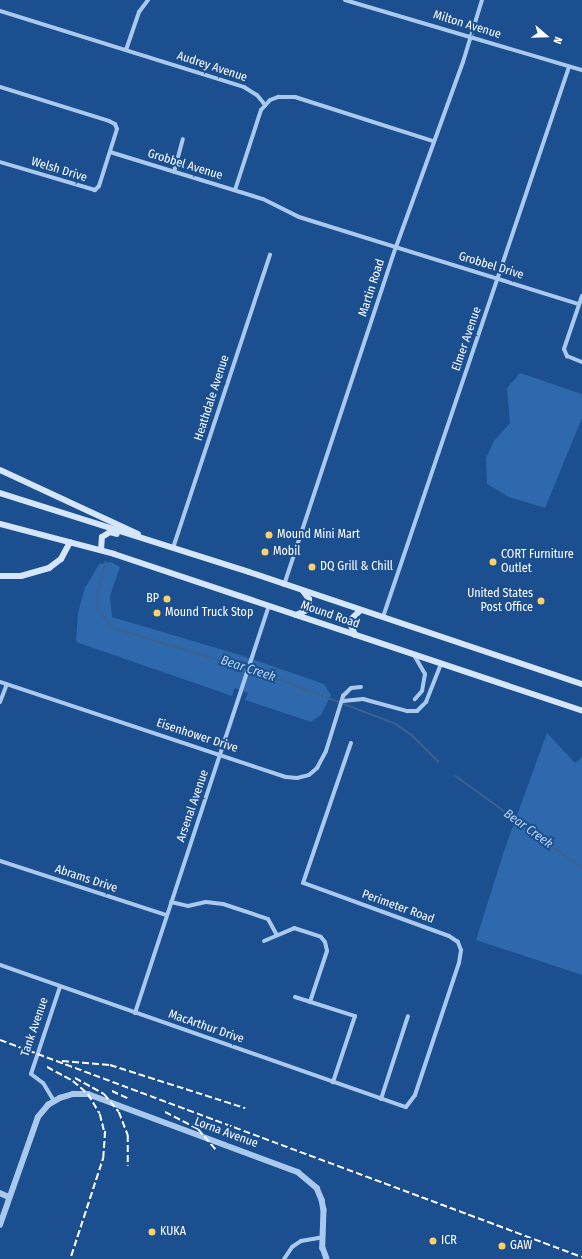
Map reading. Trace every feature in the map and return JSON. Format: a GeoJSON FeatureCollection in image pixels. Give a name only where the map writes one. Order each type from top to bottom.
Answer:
{"type":"FeatureCollection","features":[{"type":"Feature","properties":{"kind":"main road","name":"Mound Road"},"geometry":{"type":"LineString","coordinates":[[0,470],[151,541]]}},
{"type":"Feature","properties":{"kind":"main road","name":"Mound Road"},"geometry":{"type":"LineString","coordinates":[[0,493],[137,536],[582,684]]}},
{"type":"Feature","properties":{"kind":"main road","name":"Mound Road"},"geometry":{"type":"LineString","coordinates":[[0,524],[101,550],[581,710]]}},
{"type":"Feature","properties":{"kind":"main road"},"geometry":{"type":"LineString","coordinates":[[101,550],[100,542],[104,534],[110,532],[137,536]]}},
{"type":"Feature","properties":{"kind":"main road"},"geometry":{"type":"LineString","coordinates":[[0,576],[21,576],[49,568],[61,559],[70,542]]}},
{"type":"Feature","properties":{"kind":"main road"},"geometry":{"type":"LineString","coordinates":[[296,615],[307,610],[310,606],[309,599],[303,591]]}},
{"type":"Feature","properties":{"kind":"main road"},"geometry":{"type":"LineString","coordinates":[[355,635],[349,622],[361,610]]}},
{"type":"Feature","properties":{"kind":"street"},"geometry":{"type":"LineString","coordinates":[[126,50],[139,12],[148,0]]}},
{"type":"Feature","properties":{"kind":"street","name":"Milton Avenue"},"geometry":{"type":"LineString","coordinates":[[345,0],[582,70]]}},
{"type":"Feature","properties":{"kind":"street","name":"Martin Road"},"geometry":{"type":"LineString","coordinates":[[284,585],[396,247],[433,140],[472,37],[482,0]]}},
{"type":"Feature","properties":{"kind":"street","name":"Audrey Avenue"},"geometry":{"type":"LineString","coordinates":[[0,11],[244,87],[257,95],[265,105]]}},
{"type":"Feature","properties":{"kind":"street","name":"Elmer Avenue"},"geometry":{"type":"LineString","coordinates":[[383,617],[569,67]]}},
{"type":"Feature","properties":{"kind":"street"},"geometry":{"type":"LineString","coordinates":[[0,87],[114,123],[116,131],[110,152]]}},
{"type":"Feature","properties":{"kind":"street"},"geometry":{"type":"LineString","coordinates":[[236,190],[265,105],[278,97],[295,97],[433,140]]}},
{"type":"Feature","properties":{"kind":"street"},"geometry":{"type":"LineString","coordinates":[[174,172],[183,139]]}},
{"type":"Feature","properties":{"kind":"street","name":"Welsh Drive"},"geometry":{"type":"LineString","coordinates":[[0,162],[93,190],[99,186],[110,152]]}},
{"type":"Feature","properties":{"kind":"street","name":"Grobbel Avenue"},"geometry":{"type":"LineString","coordinates":[[110,152],[267,200],[294,215],[396,247]]}},
{"type":"Feature","properties":{"kind":"street","name":"Grobbel Drive"},"geometry":{"type":"LineString","coordinates":[[396,247],[579,304]]}},
{"type":"Feature","properties":{"kind":"street","name":"Heathdale Avenue"},"geometry":{"type":"LineString","coordinates":[[173,548],[270,255]]}},
{"type":"Feature","properties":{"kind":"street"},"geometry":{"type":"LineString","coordinates":[[582,296],[564,349],[567,356],[582,362]]}},
{"type":"Feature","properties":{"kind":"street","name":"Arsenal Avenue"},"geometry":{"type":"LineString","coordinates":[[135,1013],[270,606]]}},
{"type":"Feature","properties":{"kind":"street"},"geometry":{"type":"LineString","coordinates":[[414,655],[425,674],[422,692],[415,699]]}},
{"type":"Feature","properties":{"kind":"street"},"geometry":{"type":"LineString","coordinates":[[343,701],[363,699],[407,712],[417,711],[426,702],[442,664]]}},
{"type":"Feature","properties":{"kind":"street","name":"Eisenhower Drive"},"geometry":{"type":"LineString","coordinates":[[0,682],[286,777],[304,777],[314,772],[320,763],[348,690],[361,688]]}},
{"type":"Feature","properties":{"kind":"street"},"geometry":{"type":"LineString","coordinates":[[0,702],[7,684]]}},
{"type":"Feature","properties":{"kind":"street","name":"Perimeter Road"},"geometry":{"type":"LineString","coordinates":[[351,743],[303,883],[449,936],[458,942],[461,950],[459,963],[415,1095],[406,1107]]}},
{"type":"Feature","properties":{"kind":"street","name":"Abrams Drive"},"geometry":{"type":"LineString","coordinates":[[0,861],[166,916]]}},
{"type":"Feature","properties":{"kind":"street"},"geometry":{"type":"LineString","coordinates":[[171,902],[188,906],[206,902],[223,904],[268,919],[277,934]]}},
{"type":"Feature","properties":{"kind":"street"},"geometry":{"type":"LineString","coordinates":[[264,941],[277,934],[294,928],[320,937],[326,943],[327,951],[310,1002]]}},
{"type":"Feature","properties":{"kind":"street","name":"MacArthur Drive"},"geometry":{"type":"LineString","coordinates":[[0,965],[406,1107]]}},
{"type":"Feature","properties":{"kind":"street","name":"Tank Avenue"},"geometry":{"type":"LineString","coordinates":[[54,1101],[43,1083],[31,1074],[60,987]]}},
{"type":"Feature","properties":{"kind":"street"},"geometry":{"type":"LineString","coordinates":[[295,997],[355,1016],[333,1082]]}},
{"type":"Feature","properties":{"kind":"street"},"geometry":{"type":"LineString","coordinates":[[381,1098],[408,1016]]}},
{"type":"Feature","properties":{"kind":"street","name":"Lorna Avenue"},"geometry":{"type":"LineString","coordinates":[[54,1101],[73,1094],[95,1096],[298,1172],[317,1188],[322,1200],[324,1210],[323,1237],[327,1259]]}},
{"type":"Feature","properties":{"kind":"street"},"geometry":{"type":"LineString","coordinates":[[0,1225],[34,1124],[42,1111],[54,1101]]}},
{"type":"Feature","properties":{"kind":"street"},"geometry":{"type":"LineString","coordinates":[[0,1193],[9,1197]]}},
{"type":"Feature","properties":{"kind":"street"},"geometry":{"type":"LineString","coordinates":[[284,1259],[292,1247],[301,1241],[323,1237]]}},
{"type":"Feature","properties":{"kind":"shaded area"},"geometry":{"type":"Polygon","coordinates":[[[520,373],[582,394],[582,418],[545,508],[509,497],[487,484],[486,458],[494,441],[510,423],[507,388],[520,373]]]}},
{"type":"Feature","properties":{"kind":"shaded area"},"geometry":{"type":"Polygon","coordinates":[[[111,562],[120,567],[110,596],[112,617],[240,655],[324,684],[331,695],[321,715],[311,722],[245,700],[248,693],[235,688],[232,696],[76,642],[78,612],[85,588],[99,564],[111,562]]]}},
{"type":"Feature","properties":{"kind":"shaded area"},"geometry":{"type":"Polygon","coordinates":[[[547,733],[575,763],[582,757],[582,975],[476,940],[505,848],[547,733]]]}},
{"type":"Feature","properties":{"kind":"waterway","name":"Bear Creek"},"geometry":{"type":"LineString","coordinates":[[106,562],[97,599],[99,611],[114,628],[271,676],[396,724],[412,735],[438,761]]}},
{"type":"Feature","properties":{"kind":"waterway","name":"Bear Creek"},"geometry":{"type":"LineString","coordinates":[[456,776],[582,868]]}},
{"type":"Feature","properties":{"kind":"railway"},"geometry":{"type":"LineString","coordinates":[[0,1040],[582,1257]]}},
{"type":"Feature","properties":{"kind":"railway"},"geometry":{"type":"LineString","coordinates":[[62,1061],[110,1065],[245,1108]]}},
{"type":"Feature","properties":{"kind":"railway"},"geometry":{"type":"LineString","coordinates":[[47,1067],[73,1081],[88,1094],[100,1114],[105,1134]]}},
{"type":"Feature","properties":{"kind":"railway"},"geometry":{"type":"LineString","coordinates":[[75,1078],[104,1094],[119,1112],[128,1135],[128,1166]]}},
{"type":"Feature","properties":{"kind":"railway"},"geometry":{"type":"LineString","coordinates":[[112,1091],[127,1098]]}},
{"type":"Feature","properties":{"kind":"railway"},"geometry":{"type":"LineString","coordinates":[[165,1112],[198,1129],[216,1150]]}},
{"type":"Feature","properties":{"kind":"railway"},"geometry":{"type":"LineString","coordinates":[[71,1256],[103,1158],[105,1130]]}},
{"type":"Feature","properties":{"kind":"place","name":"Mound Mini Mart"},"geometry":{"type":"Point","coordinates":[269,535]}},
{"type":"Feature","properties":{"kind":"place","name":"Mobil"},"geometry":{"type":"Point","coordinates":[265,552]}},
{"type":"Feature","properties":{"kind":"place","name":"CORT Furniture Outlet"},"geometry":{"type":"Point","coordinates":[493,562]}},
{"type":"Feature","properties":{"kind":"place","name":"DQ Grill & Chill"},"geometry":{"type":"Point","coordinates":[312,567]}},
{"type":"Feature","properties":{"kind":"place","name":"BP"},"geometry":{"type":"Point","coordinates":[167,599]}},
{"type":"Feature","properties":{"kind":"place","name":"United States Post Office"},"geometry":{"type":"Point","coordinates":[541,601]}},
{"type":"Feature","properties":{"kind":"place","name":"Mound Truck Stop"},"geometry":{"type":"Point","coordinates":[157,613]}},
{"type":"Feature","properties":{"kind":"place","name":"KUKA"},"geometry":{"type":"Point","coordinates":[152,1232]}},
{"type":"Feature","properties":{"kind":"place","name":"ICR"},"geometry":{"type":"Point","coordinates":[433,1241]}},
{"type":"Feature","properties":{"kind":"place","name":"GAW"},"geometry":{"type":"Point","coordinates":[502,1246]}}]}
